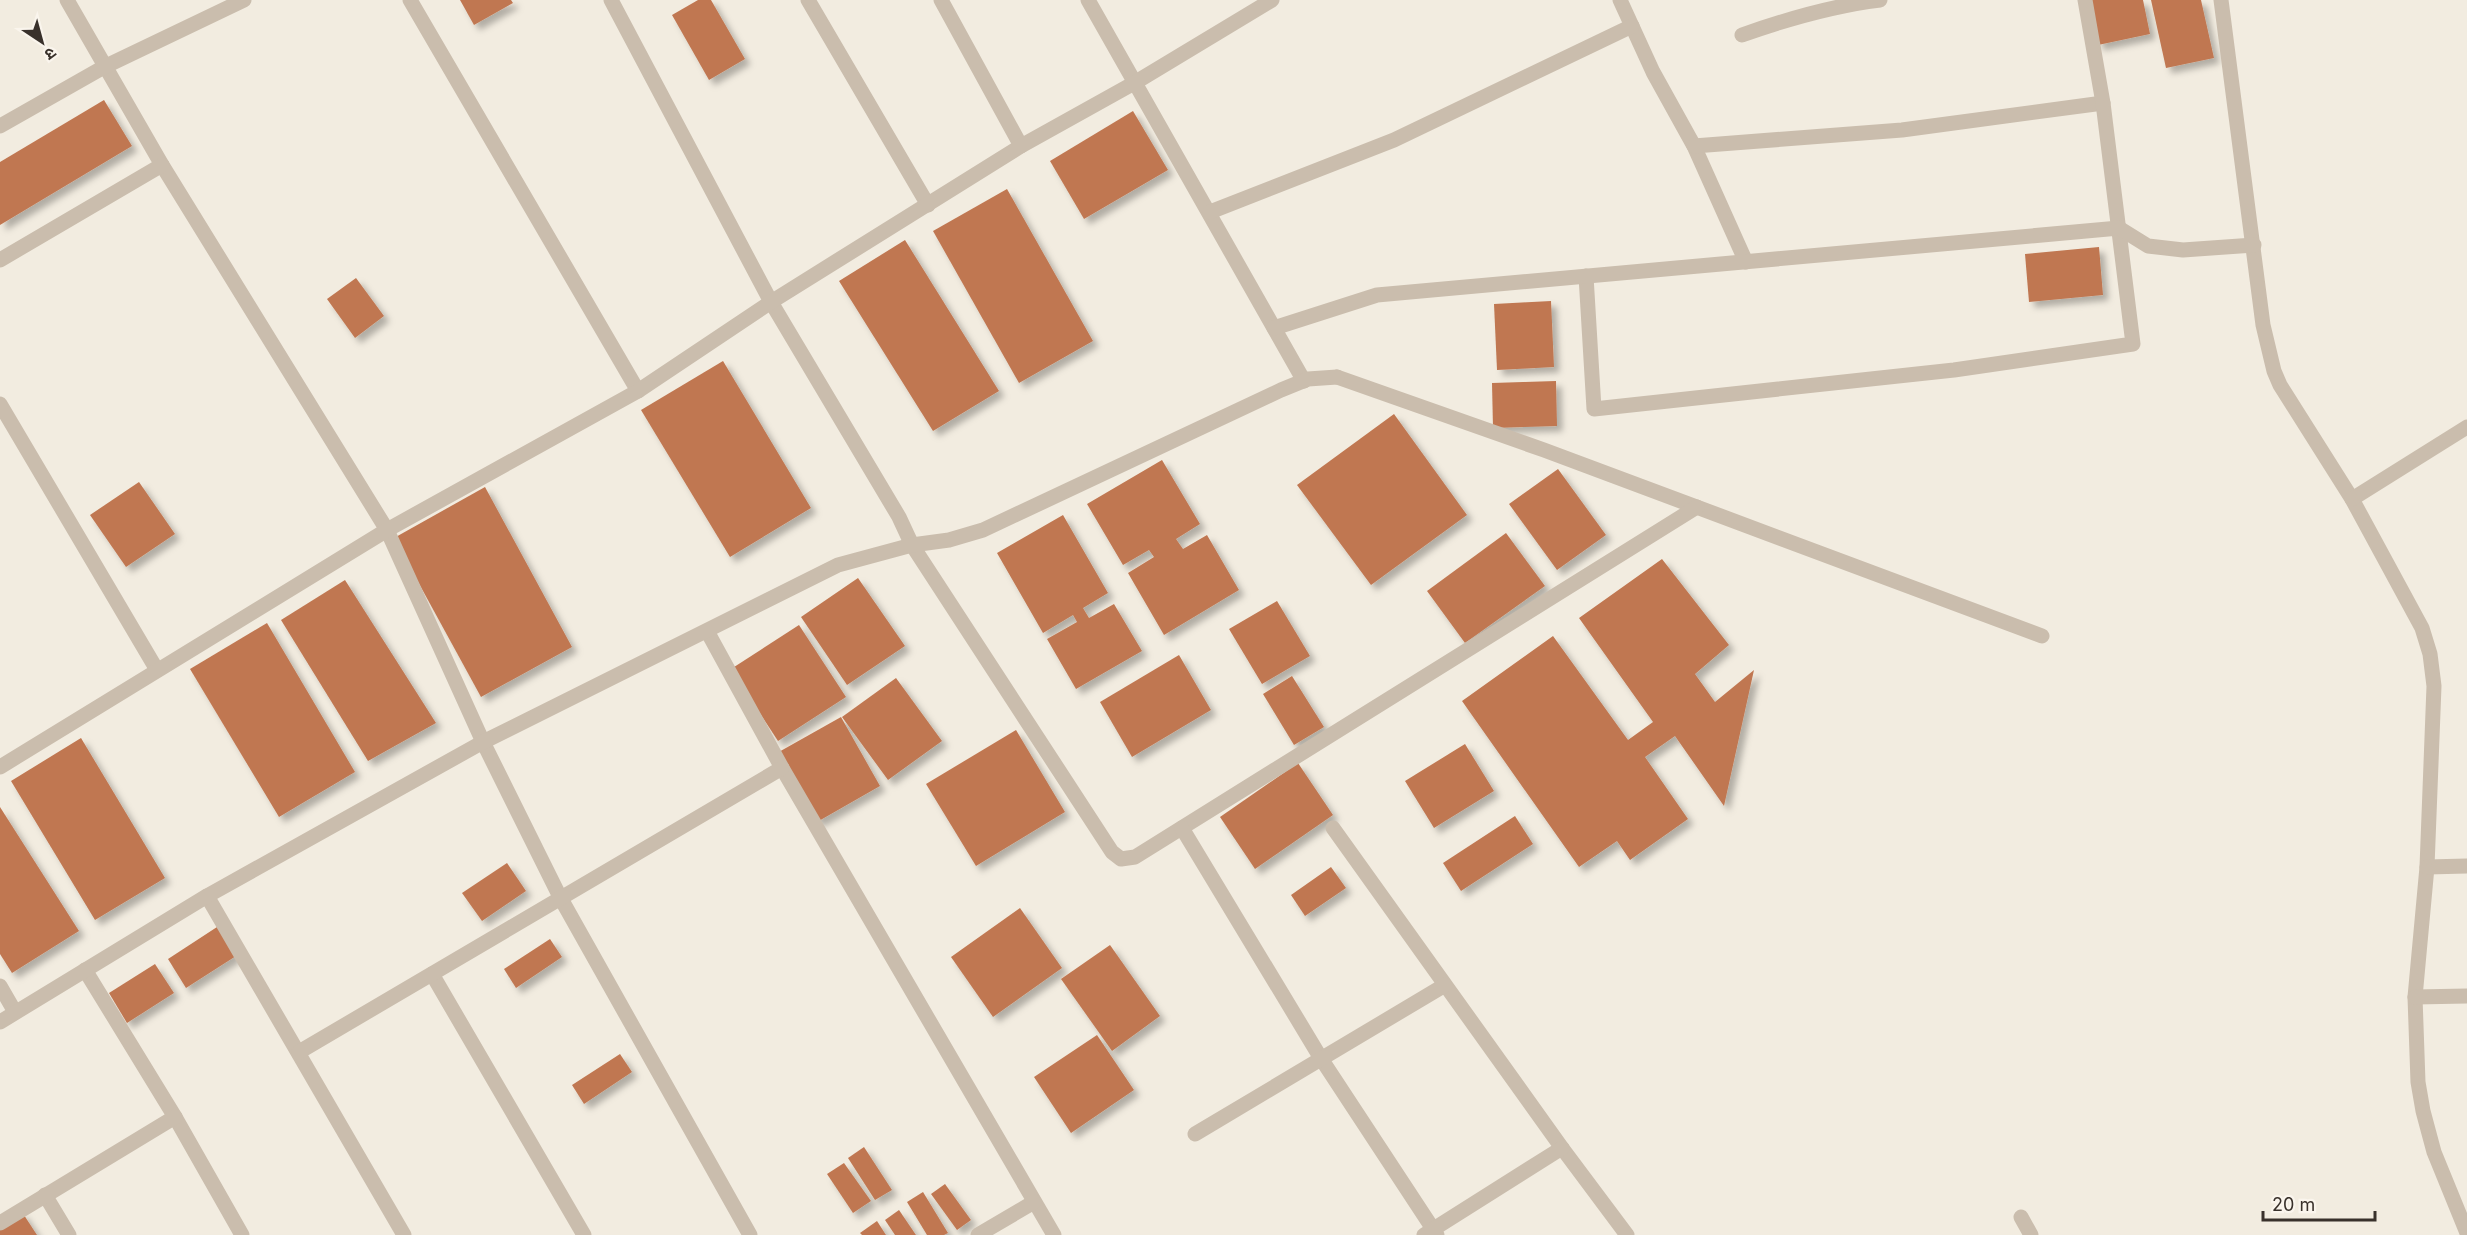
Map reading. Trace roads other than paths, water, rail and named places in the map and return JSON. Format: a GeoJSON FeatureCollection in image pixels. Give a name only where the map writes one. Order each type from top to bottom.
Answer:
{"type":"FeatureCollection","features":[{"type":"Feature","properties":{"kind":"street"},"geometry":{"type":"LineString","coordinates":[[67,0],[162,165],[387,530],[483,742],[560,897],[750,1235]]}},
{"type":"Feature","properties":{"kind":"street"},"geometry":{"type":"LineString","coordinates":[[0,126],[104,67],[244,0]]}},
{"type":"Feature","properties":{"kind":"street"},"geometry":{"type":"LineString","coordinates":[[410,0],[638,391]]}},
{"type":"Feature","properties":{"kind":"street"},"geometry":{"type":"LineString","coordinates":[[611,0],[771,302],[899,517],[912,545],[1113,852],[1120,859],[1135,857],[1697,507]]}},
{"type":"Feature","properties":{"kind":"street"},"geometry":{"type":"LineString","coordinates":[[808,0],[928,205]]}},
{"type":"Feature","properties":{"kind":"street"},"geometry":{"type":"LineString","coordinates":[[941,0],[1021,146]]}},
{"type":"Feature","properties":{"kind":"street"},"geometry":{"type":"LineString","coordinates":[[1088,0],[1136,81],[1304,381]]}},
{"type":"Feature","properties":{"kind":"street"},"geometry":{"type":"LineString","coordinates":[[0,767],[387,530],[638,391],[771,302],[1021,146],[1272,0]]}},
{"type":"Feature","properties":{"kind":"street"},"geometry":{"type":"LineString","coordinates":[[1620,0],[1653,72],[1694,146],[1746,262]]}},
{"type":"Feature","properties":{"kind":"street"},"geometry":{"type":"LineString","coordinates":[[1742,35],[1798,15],[1831,7],[1880,0]]}},
{"type":"Feature","properties":{"kind":"street"},"geometry":{"type":"LineString","coordinates":[[1586,276],[1594,409],[1954,370],[2133,344],[2103,103],[2085,0]]}},
{"type":"Feature","properties":{"kind":"street"},"geometry":{"type":"LineString","coordinates":[[2221,0],[2263,325],[2274,371],[2280,385],[2352,498],[2422,628],[2430,654],[2434,686],[2427,867],[2415,997],[2418,1082],[2434,1152],[2467,1233]]}},
{"type":"Feature","properties":{"kind":"street"},"geometry":{"type":"LineString","coordinates":[[1210,212],[1394,140],[1632,26]]}},
{"type":"Feature","properties":{"kind":"street"},"geometry":{"type":"LineString","coordinates":[[1694,146],[1902,130],[2103,103]]}},
{"type":"Feature","properties":{"kind":"street"},"geometry":{"type":"LineString","coordinates":[[0,260],[162,165]]}},
{"type":"Feature","properties":{"kind":"street"},"geometry":{"type":"LineString","coordinates":[[1274,328],[1377,295],[2119,228],[2148,246],[2183,250],[2254,245]]}},
{"type":"Feature","properties":{"kind":"street"},"geometry":{"type":"LineString","coordinates":[[0,1022],[207,896],[483,742],[838,566],[912,545],[949,540],[982,530],[1304,381],[1336,377],[1544,450],[2042,636]]}},
{"type":"Feature","properties":{"kind":"street"},"geometry":{"type":"LineString","coordinates":[[0,404],[157,670]]}},
{"type":"Feature","properties":{"kind":"street"},"geometry":{"type":"LineString","coordinates":[[2352,498],[2467,427]]}},
{"type":"Feature","properties":{"kind":"street"},"geometry":{"type":"LineString","coordinates":[[707,631],[782,768],[1054,1235]]}},
{"type":"Feature","properties":{"kind":"street"},"geometry":{"type":"LineString","coordinates":[[299,1052],[782,768]]}},
{"type":"Feature","properties":{"kind":"street"},"geometry":{"type":"LineString","coordinates":[[1182,828],[1322,1060],[1432,1233],[1562,1148]]}},
{"type":"Feature","properties":{"kind":"street"},"geometry":{"type":"LineString","coordinates":[[1333,828],[1627,1235]]}},
{"type":"Feature","properties":{"kind":"street"},"geometry":{"type":"LineString","coordinates":[[2427,867],[2467,867]]}},
{"type":"Feature","properties":{"kind":"street"},"geometry":{"type":"LineString","coordinates":[[207,896],[404,1235]]}},
{"type":"Feature","properties":{"kind":"street"},"geometry":{"type":"LineString","coordinates":[[85,970],[175,1117],[242,1235]]}},
{"type":"Feature","properties":{"kind":"street"},"geometry":{"type":"LineString","coordinates":[[432,974],[584,1235]]}},
{"type":"Feature","properties":{"kind":"street"},"geometry":{"type":"LineString","coordinates":[[1195,1134],[1445,985]]}},
{"type":"Feature","properties":{"kind":"street"},"geometry":{"type":"LineString","coordinates":[[0,986],[15,1012]]}},
{"type":"Feature","properties":{"kind":"street"},"geometry":{"type":"LineString","coordinates":[[2415,997],[2467,996]]}},
{"type":"Feature","properties":{"kind":"street"},"geometry":{"type":"LineString","coordinates":[[0,1223],[175,1117]]}},
{"type":"Feature","properties":{"kind":"street"},"geometry":{"type":"LineString","coordinates":[[45,1195],[69,1235]]}},
{"type":"Feature","properties":{"kind":"street"},"geometry":{"type":"LineString","coordinates":[[978,1235],[1034,1202]]}},
{"type":"Feature","properties":{"kind":"street"},"geometry":{"type":"LineString","coordinates":[[2021,1217],[2031,1235]]}}]}
